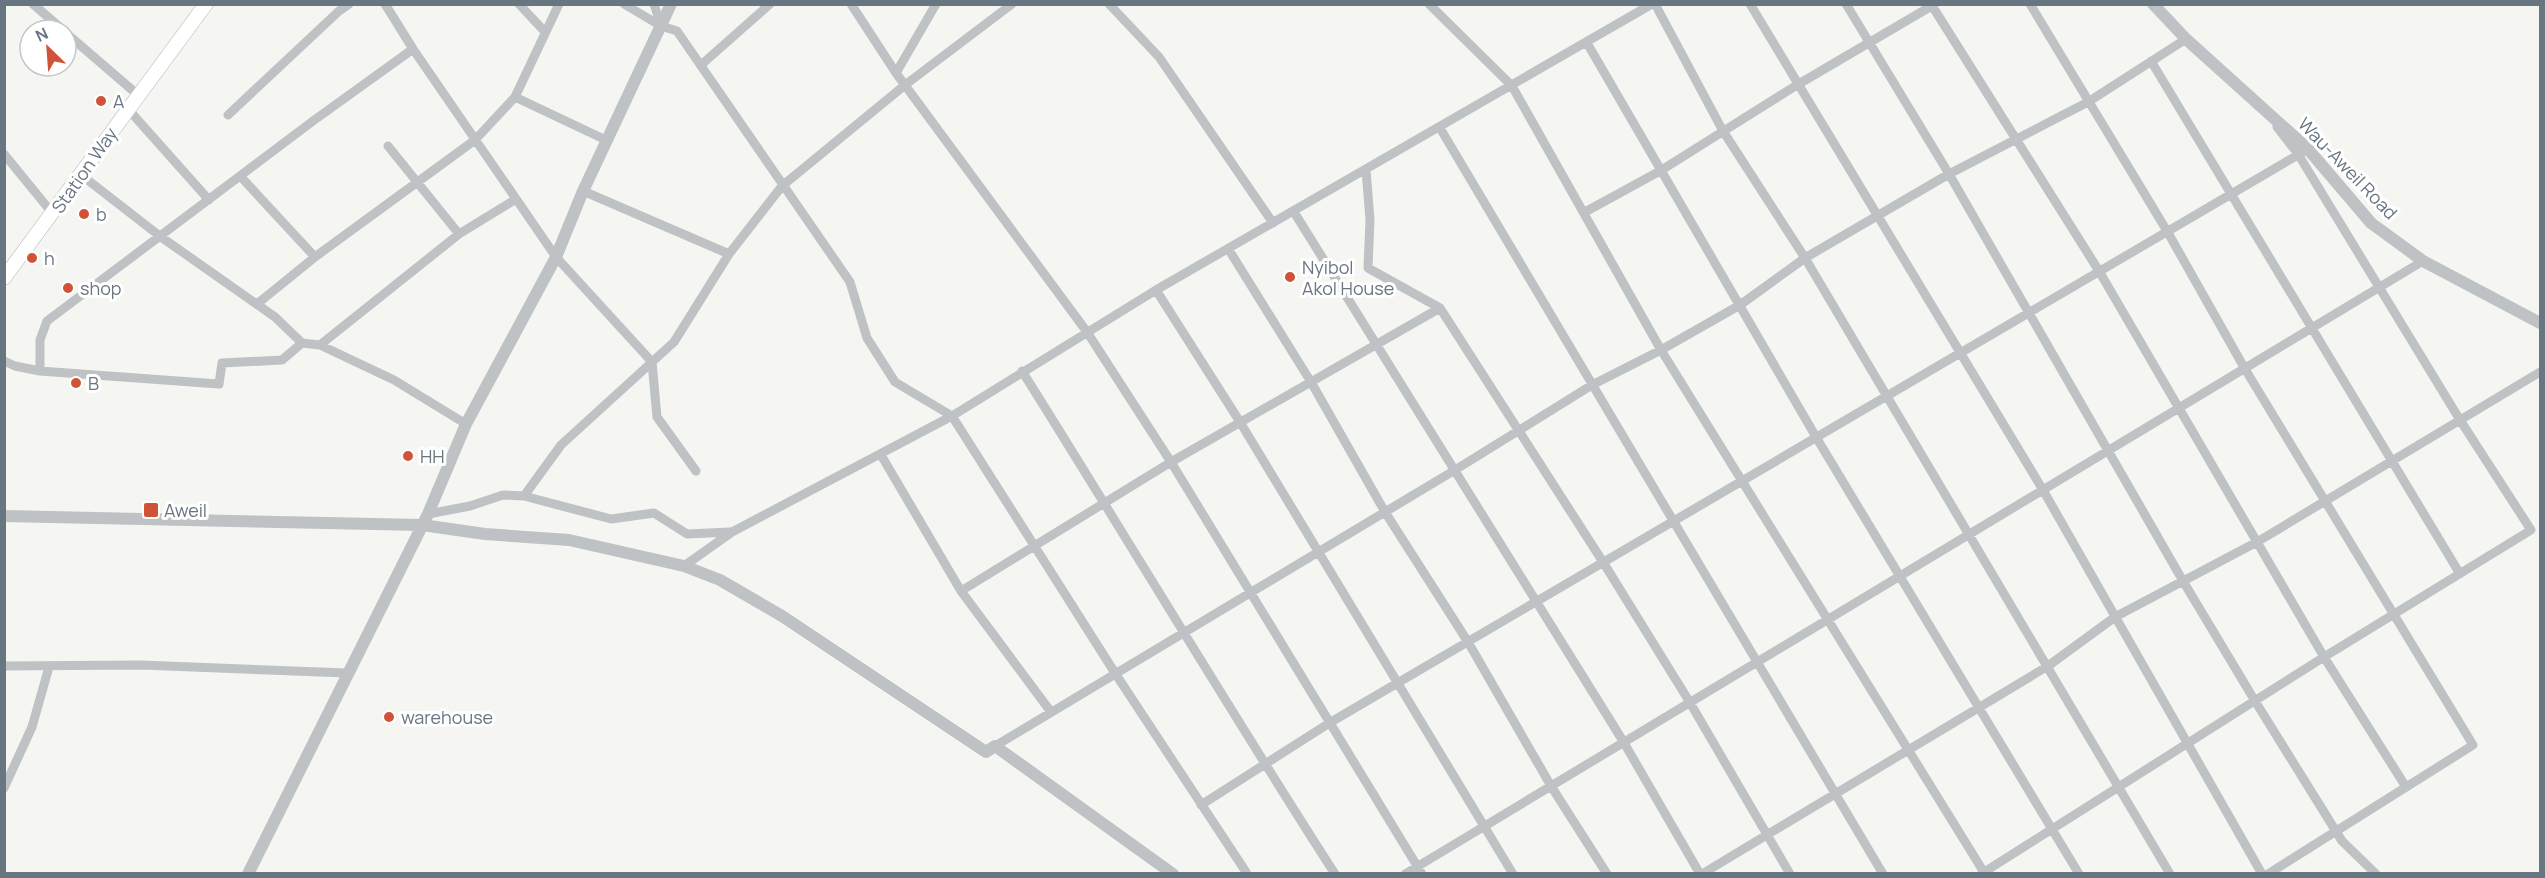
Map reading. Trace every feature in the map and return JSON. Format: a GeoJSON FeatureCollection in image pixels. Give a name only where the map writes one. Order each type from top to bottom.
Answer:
{"type":"FeatureCollection","features":[{"type":"Feature","properties":{"kind":"main road","name":"Station Way"},"geometry":{"type":"LineString","coordinates":[[4,278],[206,4]]}},
{"type":"Feature","properties":{"kind":"street"},"geometry":{"type":"LineString","coordinates":[[33,4],[49,18]]}},
{"type":"Feature","properties":{"kind":"street"},"geometry":{"type":"LineString","coordinates":[[228,115],[349,4]]}},
{"type":"Feature","properties":{"kind":"street"},"geometry":{"type":"LineString","coordinates":[[385,4],[412,50],[556,257],[652,362],[657,417],[696,471]]}},
{"type":"Feature","properties":{"kind":"street"},"geometry":{"type":"LineString","coordinates":[[519,4],[545,32]]}},
{"type":"Feature","properties":{"kind":"street"},"geometry":{"type":"LineString","coordinates":[[257,304],[315,257],[475,140],[515,97],[559,4]]}},
{"type":"Feature","properties":{"kind":"street"},"geometry":{"type":"LineString","coordinates":[[624,4],[661,26],[677,31],[850,282],[867,338],[895,382],[952,416],[1114,673],[1246,872],[1244,873]]}},
{"type":"Feature","properties":{"kind":"street"},"geometry":{"type":"LineString","coordinates":[[654,4],[661,26]]}},
{"type":"Feature","properties":{"kind":"street"},"geometry":{"type":"LineString","coordinates":[[248,873],[429,514],[466,424],[556,257],[583,191],[671,4]]}},
{"type":"Feature","properties":{"kind":"street"},"geometry":{"type":"LineString","coordinates":[[701,65],[770,4]]}},
{"type":"Feature","properties":{"kind":"street"},"geometry":{"type":"LineString","coordinates":[[851,4],[904,85],[1087,332],[1171,462],[1419,870]]}},
{"type":"Feature","properties":{"kind":"street"},"geometry":{"type":"LineString","coordinates":[[896,73],[936,4]]}},
{"type":"Feature","properties":{"kind":"street"},"geometry":{"type":"LineString","coordinates":[[524,496],[561,445],[675,342],[729,254],[782,186],[904,85],[1012,4]]}},
{"type":"Feature","properties":{"kind":"street"},"geometry":{"type":"LineString","coordinates":[[1109,4],[1159,57],[1273,223]]}},
{"type":"Feature","properties":{"kind":"street"},"geometry":{"type":"LineString","coordinates":[[1201,805],[1330,722],[1742,479],[2303,151],[2380,287],[2460,420],[2531,530],[2324,657],[1984,873],[1742,479],[1661,350],[1512,86],[1429,4]]}},
{"type":"Feature","properties":{"kind":"street"},"geometry":{"type":"LineString","coordinates":[[684,566],[732,532],[952,416],[1156,290],[1654,4],[1723,131],[1805,258],[2170,873]]}},
{"type":"Feature","properties":{"kind":"street"},"geometry":{"type":"LineString","coordinates":[[1750,4],[2043,490],[2262,873]]}},
{"type":"Feature","properties":{"kind":"street"},"geometry":{"type":"LineString","coordinates":[[1846,4],[1949,174],[2254,701],[2342,841],[2376,873]]}},
{"type":"Feature","properties":{"kind":"street"},"geometry":{"type":"LineString","coordinates":[[2030,4],[2167,231],[2245,369],[2473,745],[2268,873]]}},
{"type":"Feature","properties":{"kind":"street","name":"Wau-Aweil Road"},"geometry":{"type":"LineString","coordinates":[[2153,4],[2186,39],[2262,107],[2371,223],[2424,261],[2541,323]]}},
{"type":"Feature","properties":{"kind":"street"},"geometry":{"type":"LineString","coordinates":[[1585,212],[1660,171],[1797,85],[1933,5],[2099,271],[2324,657],[2406,787]]}},
{"type":"Feature","properties":{"kind":"street"},"geometry":{"type":"LineString","coordinates":[[4,516],[422,525],[485,534],[569,540],[684,566],[720,580],[782,616],[986,752],[1592,385],[1661,350],[1740,305],[1805,258],[1949,174],[2088,102],[2186,39]]}},
{"type":"Feature","properties":{"kind":"street"},"geometry":{"type":"LineString","coordinates":[[78,43],[138,95]]}},
{"type":"Feature","properties":{"kind":"street"},"geometry":{"type":"LineString","coordinates":[[1587,43],[1816,437],[2054,828],[2079,873]]}},
{"type":"Feature","properties":{"kind":"street"},"geometry":{"type":"LineString","coordinates":[[40,371],[40,339],[47,321],[313,121],[412,50]]}},
{"type":"Feature","properties":{"kind":"street"},"geometry":{"type":"LineString","coordinates":[[2151,61],[2460,573]]}},
{"type":"Feature","properties":{"kind":"street"},"geometry":{"type":"LineString","coordinates":[[515,97],[608,141]]}},
{"type":"Feature","properties":{"kind":"street"},"geometry":{"type":"LineString","coordinates":[[128,109],[209,200]]}},
{"type":"Feature","properties":{"kind":"street"},"geometry":{"type":"LineString","coordinates":[[1440,128],[1883,873]]}},
{"type":"Feature","properties":{"kind":"street"},"geometry":{"type":"LineString","coordinates":[[388,146],[459,234]]}},
{"type":"Feature","properties":{"kind":"street"},"geometry":{"type":"LineString","coordinates":[[4,154],[53,214]]}},
{"type":"Feature","properties":{"kind":"street"},"geometry":{"type":"LineString","coordinates":[[1366,170],[1371,220],[1368,268],[1440,308],[1603,562],[1689,701],[1790,873]]}},
{"type":"Feature","properties":{"kind":"street"},"geometry":{"type":"LineString","coordinates":[[80,174],[161,237],[257,304],[302,343],[321,345],[394,380],[466,424]]}},
{"type":"Feature","properties":{"kind":"street"},"geometry":{"type":"LineString","coordinates":[[241,177],[315,257]]}},
{"type":"Feature","properties":{"kind":"street"},"geometry":{"type":"LineString","coordinates":[[583,191],[729,254]]}},
{"type":"Feature","properties":{"kind":"street"},"geometry":{"type":"LineString","coordinates":[[321,345],[459,234],[516,199]]}},
{"type":"Feature","properties":{"kind":"street"},"geometry":{"type":"LineString","coordinates":[[1294,212],[1623,741],[1701,873],[2048,666],[2115,617],[2257,542],[2541,372]]}},
{"type":"Feature","properties":{"kind":"street"},"geometry":{"type":"LineString","coordinates":[[1228,250],[1311,382],[1385,512],[1468,642],[1551,786],[1607,873]]}},
{"type":"Feature","properties":{"kind":"street"},"geometry":{"type":"LineString","coordinates":[[1406,873],[1419,870],[1484,825],[2424,261]]}},
{"type":"Feature","properties":{"kind":"street"},"geometry":{"type":"LineString","coordinates":[[1156,290],[1240,422],[1513,873]]}},
{"type":"Feature","properties":{"kind":"street"},"geometry":{"type":"LineString","coordinates":[[962,591],[1171,462],[1440,308]]}},
{"type":"Feature","properties":{"kind":"street"},"geometry":{"type":"LineString","coordinates":[[4,361],[15,366],[40,371],[219,384],[222,363],[282,360],[302,343]]}},
{"type":"Feature","properties":{"kind":"street"},"geometry":{"type":"LineString","coordinates":[[1022,371],[1185,632],[1263,763],[1335,873]]}},
{"type":"Feature","properties":{"kind":"street"},"geometry":{"type":"LineString","coordinates":[[880,455],[962,591],[1051,712]]}},
{"type":"Feature","properties":{"kind":"street"},"geometry":{"type":"LineString","coordinates":[[429,514],[470,506],[503,495],[524,496],[611,519],[654,513],[687,534],[732,532]]}},
{"type":"Feature","properties":{"kind":"street"},"geometry":{"type":"LineString","coordinates":[[4,666],[141,665],[347,673]]}},
{"type":"Feature","properties":{"kind":"street"},"geometry":{"type":"LineString","coordinates":[[4,788],[32,727],[50,667]]}},
{"type":"Feature","properties":{"kind":"street"},"geometry":{"type":"LineString","coordinates":[[995,746],[1173,873]]}},
{"type":"Feature","properties":{"kind":"place","name":"A"},"geometry":{"type":"Point","coordinates":[101,101]}},
{"type":"Feature","properties":{"kind":"place","name":"b"},"geometry":{"type":"Point","coordinates":[84,214]}},
{"type":"Feature","properties":{"kind":"place","name":"h"},"geometry":{"type":"Point","coordinates":[32,258]}},
{"type":"Feature","properties":{"kind":"place","name":"Nyibol Akol House"},"geometry":{"type":"Point","coordinates":[1290,277]}},
{"type":"Feature","properties":{"kind":"place","name":"shop"},"geometry":{"type":"Point","coordinates":[68,288]}},
{"type":"Feature","properties":{"kind":"place","name":"B"},"geometry":{"type":"Point","coordinates":[76,383]}},
{"type":"Feature","properties":{"kind":"place","name":"HH"},"geometry":{"type":"Point","coordinates":[408,456]}},
{"type":"Feature","properties":{"kind":"place","name":"Aweil"},"geometry":{"type":"Point","coordinates":[151,510]}},
{"type":"Feature","properties":{"kind":"place","name":"warehouse"},"geometry":{"type":"Point","coordinates":[389,717]}}]}
